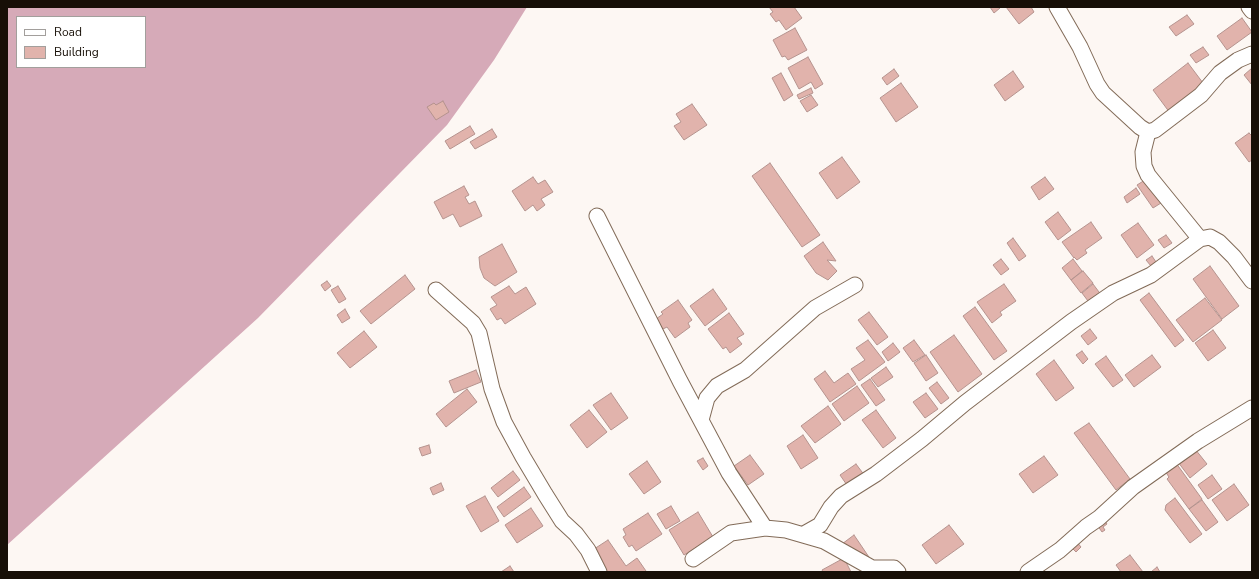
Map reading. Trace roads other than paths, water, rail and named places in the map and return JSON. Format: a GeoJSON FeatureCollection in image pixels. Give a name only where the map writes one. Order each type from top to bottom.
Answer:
{"type":"FeatureCollection","features":[{"type":"Feature","properties":{"kind":"street"},"geometry":{"type":"LineString","coordinates":[[1057,7],[1080,47],[1097,84],[1103,93],[1140,127],[1148,132],[1155,130],[1201,95],[1220,73],[1238,60],[1252,54]]}},
{"type":"Feature","properties":{"kind":"street"},"geometry":{"type":"LineString","coordinates":[[1249,7],[1252,11]]}},
{"type":"Feature","properties":{"kind":"street"},"geometry":{"type":"LineString","coordinates":[[1148,132],[1143,152],[1144,166],[1148,175],[1200,239]]}},
{"type":"Feature","properties":{"kind":"street"},"geometry":{"type":"LineString","coordinates":[[596,216],[700,420],[729,473],[765,528]]}},
{"type":"Feature","properties":{"kind":"street"},"geometry":{"type":"LineString","coordinates":[[804,534],[820,525],[831,507],[841,496],[882,470],[1019,361],[1113,293],[1151,275],[1200,239],[1210,237],[1219,242],[1234,256],[1252,281]]}},
{"type":"Feature","properties":{"kind":"street"},"geometry":{"type":"LineString","coordinates":[[700,420],[707,398],[717,386],[745,370],[815,308],[855,285]]}},
{"type":"Feature","properties":{"kind":"street"},"geometry":{"type":"LineString","coordinates":[[436,290],[473,323],[479,333],[492,389],[504,422],[523,457],[562,521],[576,534],[588,550],[599,572]]}},
{"type":"Feature","properties":{"kind":"street"},"geometry":{"type":"LineString","coordinates":[[1028,572],[1060,550],[1086,527],[1099,518],[1133,487],[1198,441],[1252,408]]}},
{"type":"Feature","properties":{"kind":"street"},"geometry":{"type":"LineString","coordinates":[[820,525],[824,541]]}},
{"type":"Feature","properties":{"kind":"street"},"geometry":{"type":"LineString","coordinates":[[692,558],[731,533],[765,528],[786,530],[804,534],[824,541],[872,568],[894,568],[898,572]]}}]}
